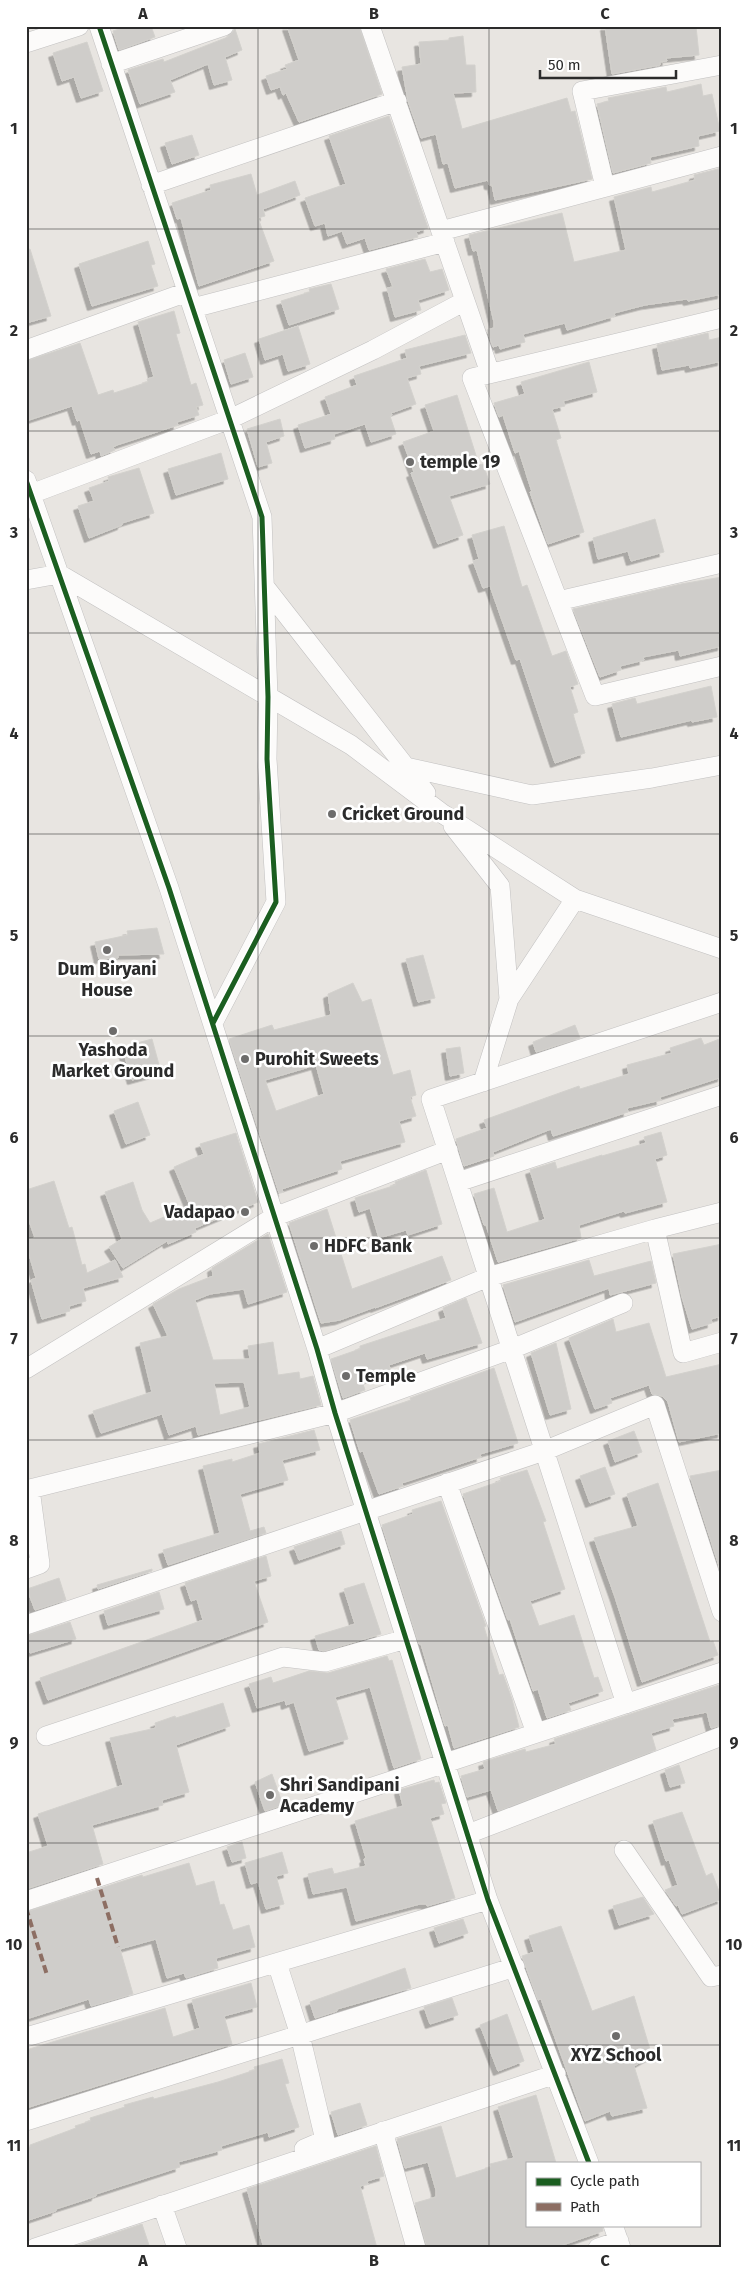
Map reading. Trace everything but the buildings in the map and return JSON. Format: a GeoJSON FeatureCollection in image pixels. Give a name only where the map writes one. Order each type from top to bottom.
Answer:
{"type":"FeatureCollection","features":[{"type":"Feature","properties":{"kind":"street"},"geometry":{"type":"LineString","coordinates":[[26,43],[78,26]]}},
{"type":"Feature","properties":{"kind":"street"},"geometry":{"type":"LineString","coordinates":[[99,26],[262,517],[268,697],[267,759],[276,902],[213,1023]]}},
{"type":"Feature","properties":{"kind":"street"},"geometry":{"type":"LineString","coordinates":[[112,64],[224,26]]}},
{"type":"Feature","properties":{"kind":"street"},"geometry":{"type":"LineString","coordinates":[[370,26],[490,373]]}},
{"type":"Feature","properties":{"kind":"street"},"geometry":{"type":"LineString","coordinates":[[605,187],[582,91],[722,65]]}},
{"type":"Feature","properties":{"kind":"street"},"geometry":{"type":"LineString","coordinates":[[151,185],[397,101]]}},
{"type":"Feature","properties":{"kind":"street"},"geometry":{"type":"LineString","coordinates":[[26,350],[190,300],[443,237],[605,187],[722,156]]}},
{"type":"Feature","properties":{"kind":"street"},"geometry":{"type":"LineString","coordinates":[[465,300],[373,350],[230,419],[29,487],[169,888],[213,1023],[488,1900],[515,1966],[589,2162]]}},
{"type":"Feature","properties":{"kind":"street"},"geometry":{"type":"LineString","coordinates":[[722,318],[472,378],[595,696],[722,666]]}},
{"type":"Feature","properties":{"kind":"street"},"geometry":{"type":"LineString","coordinates":[[558,601],[722,562]]}},
{"type":"Feature","properties":{"kind":"street"},"geometry":{"type":"LineString","coordinates":[[26,580],[59,574],[351,745],[443,814],[575,900],[722,949]]}},
{"type":"Feature","properties":{"kind":"street"},"geometry":{"type":"LineString","coordinates":[[265,587],[500,886],[510,1000]]}},
{"type":"Feature","properties":{"kind":"street"},"geometry":{"type":"LineString","coordinates":[[406,767],[532,795],[652,778],[722,765]]}},
{"type":"Feature","properties":{"kind":"street"},"geometry":{"type":"LineString","coordinates":[[483,1082],[510,1000],[575,900]]}},
{"type":"Feature","properties":{"kind":"street"},"geometry":{"type":"LineString","coordinates":[[626,1704],[431,1099],[722,1002]]}},
{"type":"Feature","properties":{"kind":"street"},"geometry":{"type":"LineString","coordinates":[[458,1182],[722,1095]]}},
{"type":"Feature","properties":{"kind":"street"},"geometry":{"type":"LineString","coordinates":[[26,1369],[274,1217],[448,1150]]}},
{"type":"Feature","properties":{"kind":"street"},"geometry":{"type":"LineString","coordinates":[[316,1348],[488,1277],[655,1229],[722,1212]]}},
{"type":"Feature","properties":{"kind":"street"},"geometry":{"type":"LineString","coordinates":[[655,1229],[682,1353],[722,1342]]}},
{"type":"Feature","properties":{"kind":"street"},"geometry":{"type":"LineString","coordinates":[[26,1569],[40,1564],[30,1489],[335,1413],[512,1349],[624,1303]]}},
{"type":"Feature","properties":{"kind":"street"},"geometry":{"type":"LineString","coordinates":[[26,1625],[544,1451],[655,1406],[722,1612]]}},
{"type":"Feature","properties":{"kind":"street"},"geometry":{"type":"LineString","coordinates":[[447,1483],[536,1733]]}},
{"type":"Feature","properties":{"kind":"street"},"geometry":{"type":"LineString","coordinates":[[46,1736],[283,1657],[325,1662],[406,1639]]}},
{"type":"Feature","properties":{"kind":"street"},"geometry":{"type":"LineString","coordinates":[[26,1901],[722,1672]]}},
{"type":"Feature","properties":{"kind":"street"},"geometry":{"type":"LineString","coordinates":[[468,1834],[722,1736]]}},
{"type":"Feature","properties":{"kind":"street"},"geometry":{"type":"LineString","coordinates":[[624,1850],[711,1977],[722,1975]]}},
{"type":"Feature","properties":{"kind":"street"},"geometry":{"type":"LineString","coordinates":[[26,2037],[488,1900]]}},
{"type":"Feature","properties":{"kind":"street"},"geometry":{"type":"LineString","coordinates":[[189,2196],[197,2187],[278,2160],[325,2140],[300,2035],[278,1963]]}},
{"type":"Feature","properties":{"kind":"street"},"geometry":{"type":"LineString","coordinates":[[26,2121],[515,1966]]}},
{"type":"Feature","properties":{"kind":"street"},"geometry":{"type":"LineString","coordinates":[[35,2248],[556,2074]]}},
{"type":"Feature","properties":{"kind":"street"},"geometry":{"type":"LineString","coordinates":[[383,2131],[416,2248]]}},
{"type":"Feature","properties":{"kind":"street"},"geometry":{"type":"LineString","coordinates":[[162,2205],[177,2248]]}},
{"type":"Feature","properties":{"kind":"street"},"geometry":{"type":"LineString","coordinates":[[598,2248],[618,2238]]}},
{"type":"Feature","properties":{"kind":"street"},"geometry":{"type":"LineString","coordinates":[[26,2240],[29,2248]]}},
{"type":"Feature","properties":{"kind":"marked path"},"geometry":{"type":"LineString","coordinates":[[97,1878],[118,1947]]}},
{"type":"Feature","properties":{"kind":"marked path"},"geometry":{"type":"LineString","coordinates":[[26,1908],[47,1975]]}},
{"type":"Feature","properties":{"kind":"cycle path"},"geometry":{"type":"LineString","coordinates":[[99,26],[262,517],[268,697],[267,759],[276,902],[213,1023]]}},
{"type":"Feature","properties":{"kind":"cycle path"},"geometry":{"type":"LineString","coordinates":[[26,480],[169,888],[317,1349],[335,1413],[488,1900],[589,2162]]}},
{"type":"Feature","properties":{"kind":"place","name":"temple 19"},"geometry":{"type":"Point","coordinates":[410,462]}},
{"type":"Feature","properties":{"kind":"place","name":"Cricket Ground"},"geometry":{"type":"Point","coordinates":[332,814]}},
{"type":"Feature","properties":{"kind":"place","name":"Dum Biryani House"},"geometry":{"type":"Point","coordinates":[107,950]}},
{"type":"Feature","properties":{"kind":"place","name":"Yashoda Market Ground"},"geometry":{"type":"Point","coordinates":[113,1031]}},
{"type":"Feature","properties":{"kind":"place","name":"Purohit Sweets"},"geometry":{"type":"Point","coordinates":[245,1059]}},
{"type":"Feature","properties":{"kind":"place","name":"Vadapao"},"geometry":{"type":"Point","coordinates":[245,1212]}},
{"type":"Feature","properties":{"kind":"place","name":"HDFC Bank"},"geometry":{"type":"Point","coordinates":[314,1246]}},
{"type":"Feature","properties":{"kind":"place","name":"Temple"},"geometry":{"type":"Point","coordinates":[346,1376]}},
{"type":"Feature","properties":{"kind":"place","name":"Shri Sandipani Academy"},"geometry":{"type":"Point","coordinates":[270,1795]}},
{"type":"Feature","properties":{"kind":"place","name":"XYZ School"},"geometry":{"type":"Point","coordinates":[616,2036]}}]}
